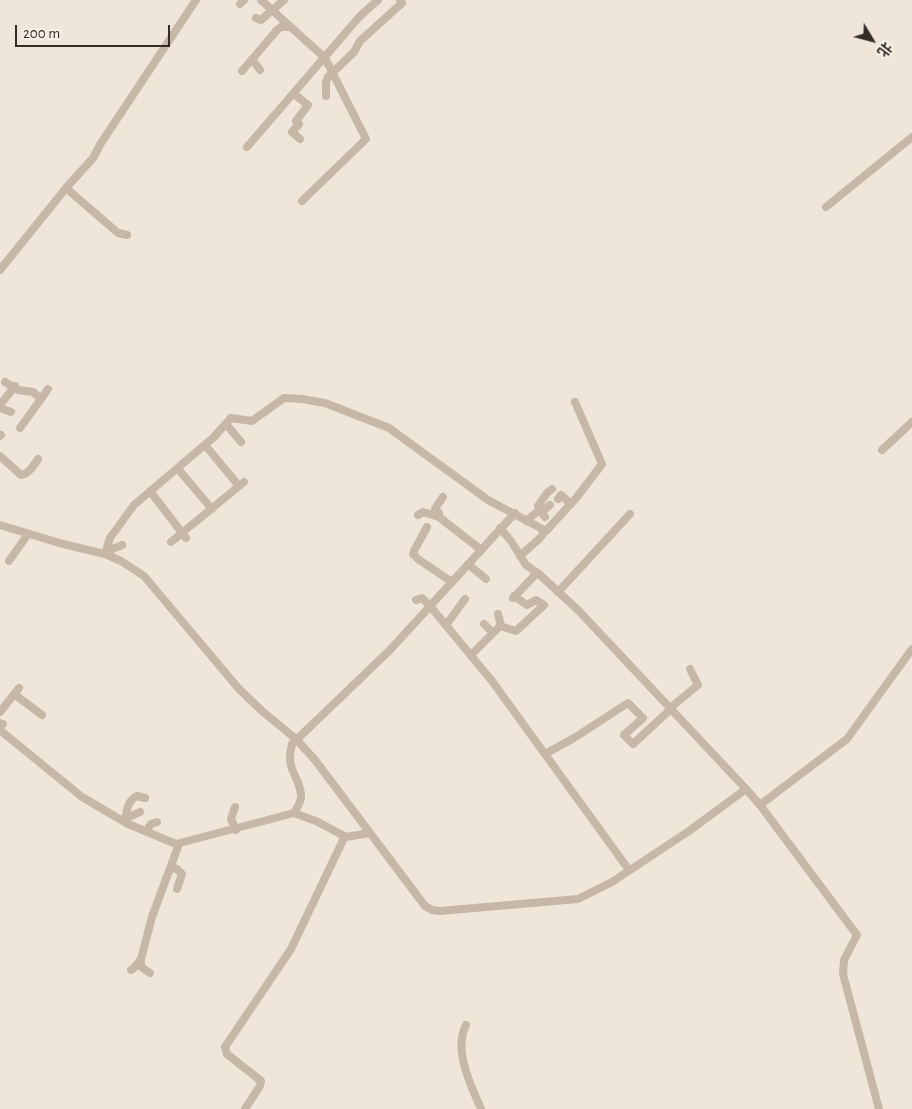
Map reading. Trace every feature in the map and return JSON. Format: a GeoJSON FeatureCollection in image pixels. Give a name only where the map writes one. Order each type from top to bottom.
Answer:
{"type":"FeatureCollection","features":[{"type":"Feature","properties":{"kind":"street"},"geometry":{"type":"LineString","coordinates":[[0,270],[92,158],[196,0]]}},
{"type":"Feature","properties":{"kind":"street"},"geometry":{"type":"LineString","coordinates":[[261,0],[325,58],[366,139],[302,201]]}},
{"type":"Feature","properties":{"kind":"street"},"geometry":{"type":"LineString","coordinates":[[256,18],[262,20],[284,0]]}},
{"type":"Feature","properties":{"kind":"street"},"geometry":{"type":"LineString","coordinates":[[247,147],[360,16],[378,0]]}},
{"type":"Feature","properties":{"kind":"street"},"geometry":{"type":"LineString","coordinates":[[326,96],[326,82],[333,72],[354,52],[360,41],[402,3],[400,0]]}},
{"type":"Feature","properties":{"kind":"street"},"geometry":{"type":"LineString","coordinates":[[242,71],[279,28],[289,27]]}},
{"type":"Feature","properties":{"kind":"street"},"geometry":{"type":"LineString","coordinates":[[252,59],[260,70]]}},
{"type":"Feature","properties":{"kind":"street"},"geometry":{"type":"LineString","coordinates":[[294,94],[308,105],[296,121],[299,124],[292,132],[300,139]]}},
{"type":"Feature","properties":{"kind":"street"},"geometry":{"type":"LineString","coordinates":[[826,207],[912,137]]}},
{"type":"Feature","properties":{"kind":"street"},"geometry":{"type":"LineString","coordinates":[[66,188],[118,233],[127,235]]}},
{"type":"Feature","properties":{"kind":"street"},"geometry":{"type":"LineString","coordinates":[[5,382],[14,387],[32,392],[42,399]]}},
{"type":"Feature","properties":{"kind":"street"},"geometry":{"type":"LineString","coordinates":[[11,412],[0,406],[14,387]]}},
{"type":"Feature","properties":{"kind":"street"},"geometry":{"type":"LineString","coordinates":[[20,428],[48,389]]}},
{"type":"Feature","properties":{"kind":"street"},"geometry":{"type":"LineString","coordinates":[[106,555],[110,538],[134,505],[205,445],[231,418],[254,420],[284,398],[325,403],[389,428],[480,495],[545,531]]}},
{"type":"Feature","properties":{"kind":"street"},"geometry":{"type":"LineString","coordinates":[[520,556],[542,541],[545,531],[571,504],[602,464],[576,402]]}},
{"type":"Feature","properties":{"kind":"street"},"geometry":{"type":"LineString","coordinates":[[882,450],[912,422]]}},
{"type":"Feature","properties":{"kind":"street"},"geometry":{"type":"LineString","coordinates":[[226,424],[241,442]]}},
{"type":"Feature","properties":{"kind":"street"},"geometry":{"type":"LineString","coordinates":[[171,542],[184,536],[241,484],[205,445]]}},
{"type":"Feature","properties":{"kind":"street"},"geometry":{"type":"LineString","coordinates":[[0,456],[22,475],[31,469],[38,460]]}},
{"type":"Feature","properties":{"kind":"street"},"geometry":{"type":"LineString","coordinates":[[178,469],[212,509]]}},
{"type":"Feature","properties":{"kind":"street"},"geometry":{"type":"LineString","coordinates":[[542,514],[539,504],[552,490]]}},
{"type":"Feature","properties":{"kind":"street"},"geometry":{"type":"LineString","coordinates":[[150,491],[184,536]]}},
{"type":"Feature","properties":{"kind":"street"},"geometry":{"type":"LineString","coordinates":[[558,499],[561,495],[571,504]]}},
{"type":"Feature","properties":{"kind":"street"},"geometry":{"type":"LineString","coordinates":[[439,517],[439,513],[435,509],[443,498]]}},
{"type":"Feature","properties":{"kind":"street"},"geometry":{"type":"LineString","coordinates":[[542,514],[550,505]]}},
{"type":"Feature","properties":{"kind":"street"},"geometry":{"type":"LineString","coordinates":[[418,515],[423,512],[439,517],[480,549]]}},
{"type":"Feature","properties":{"kind":"street"},"geometry":{"type":"LineString","coordinates":[[526,521],[537,512],[542,514]]}},
{"type":"Feature","properties":{"kind":"street"},"geometry":{"type":"LineString","coordinates":[[294,813],[301,795],[288,759],[292,744],[390,650],[514,513]]}},
{"type":"Feature","properties":{"kind":"street"},"geometry":{"type":"LineString","coordinates":[[558,592],[630,514]]}},
{"type":"Feature","properties":{"kind":"street"},"geometry":{"type":"LineString","coordinates":[[0,525],[106,555],[121,561],[144,576],[239,689],[296,739],[320,766],[425,906],[432,910],[440,911],[578,899],[612,882],[689,831],[746,789]]}},
{"type":"Feature","properties":{"kind":"street"},"geometry":{"type":"LineString","coordinates":[[427,527],[414,550],[414,554],[418,559],[452,582]]}},
{"type":"Feature","properties":{"kind":"street"},"geometry":{"type":"LineString","coordinates":[[500,528],[512,541],[526,565],[578,610],[746,789],[857,935],[844,960],[843,974],[878,1109]]}},
{"type":"Feature","properties":{"kind":"street"},"geometry":{"type":"LineString","coordinates":[[9,561],[28,534]]}},
{"type":"Feature","properties":{"kind":"street"},"geometry":{"type":"LineString","coordinates":[[106,555],[110,550],[122,545]]}},
{"type":"Feature","properties":{"kind":"street"},"geometry":{"type":"LineString","coordinates":[[468,564],[486,579]]}},
{"type":"Feature","properties":{"kind":"street"},"geometry":{"type":"LineString","coordinates":[[501,626],[516,631],[544,605],[536,600],[527,605],[513,598],[537,573]]}},
{"type":"Feature","properties":{"kind":"street"},"geometry":{"type":"LineString","coordinates":[[416,600],[422,598],[430,606],[492,680],[629,870]]}},
{"type":"Feature","properties":{"kind":"street"},"geometry":{"type":"LineString","coordinates":[[446,625],[465,599]]}},
{"type":"Feature","properties":{"kind":"street"},"geometry":{"type":"LineString","coordinates":[[498,614],[501,626]]}},
{"type":"Feature","properties":{"kind":"street"},"geometry":{"type":"LineString","coordinates":[[484,624],[493,633]]}},
{"type":"Feature","properties":{"kind":"street"},"geometry":{"type":"LineString","coordinates":[[471,655],[501,626]]}},
{"type":"Feature","properties":{"kind":"street"},"geometry":{"type":"LineString","coordinates":[[760,805],[846,739],[912,649]]}},
{"type":"Feature","properties":{"kind":"street"},"geometry":{"type":"LineString","coordinates":[[643,718],[624,735],[630,743],[636,743],[671,708],[698,685],[690,669]]}},
{"type":"Feature","properties":{"kind":"street"},"geometry":{"type":"LineString","coordinates":[[0,712],[16,691],[42,715]]}},
{"type":"Feature","properties":{"kind":"street"},"geometry":{"type":"LineString","coordinates":[[545,754],[574,738],[628,703],[652,727]]}},
{"type":"Feature","properties":{"kind":"street"},"geometry":{"type":"LineString","coordinates":[[5,705],[14,708]]}},
{"type":"Feature","properties":{"kind":"street"},"geometry":{"type":"LineString","coordinates":[[1,726],[82,797],[125,821],[176,844],[236,830],[294,813],[316,821],[345,836],[370,833]]}},
{"type":"Feature","properties":{"kind":"street"},"geometry":{"type":"LineString","coordinates":[[125,821],[129,802],[134,797],[145,798]]}},
{"type":"Feature","properties":{"kind":"street"},"geometry":{"type":"LineString","coordinates":[[235,807],[231,819],[236,830]]}},
{"type":"Feature","properties":{"kind":"street"},"geometry":{"type":"LineString","coordinates":[[125,821],[140,812]]}},
{"type":"Feature","properties":{"kind":"street"},"geometry":{"type":"LineString","coordinates":[[146,831],[151,824],[157,822]]}},
{"type":"Feature","properties":{"kind":"street"},"geometry":{"type":"LineString","coordinates":[[245,1109],[260,1086],[261,1081],[227,1054],[225,1047],[291,949],[345,836]]}},
{"type":"Feature","properties":{"kind":"street"},"geometry":{"type":"LineString","coordinates":[[150,973],[141,967],[140,959],[152,917],[179,844]]}},
{"type":"Feature","properties":{"kind":"street"},"geometry":{"type":"LineString","coordinates":[[171,868],[177,869],[182,874],[177,889]]}},
{"type":"Feature","properties":{"kind":"street"},"geometry":{"type":"LineString","coordinates":[[131,970],[140,959]]}},
{"type":"Feature","properties":{"kind":"street"},"geometry":{"type":"LineString","coordinates":[[466,1025],[461,1035],[465,1066],[481,1109]]}}]}
